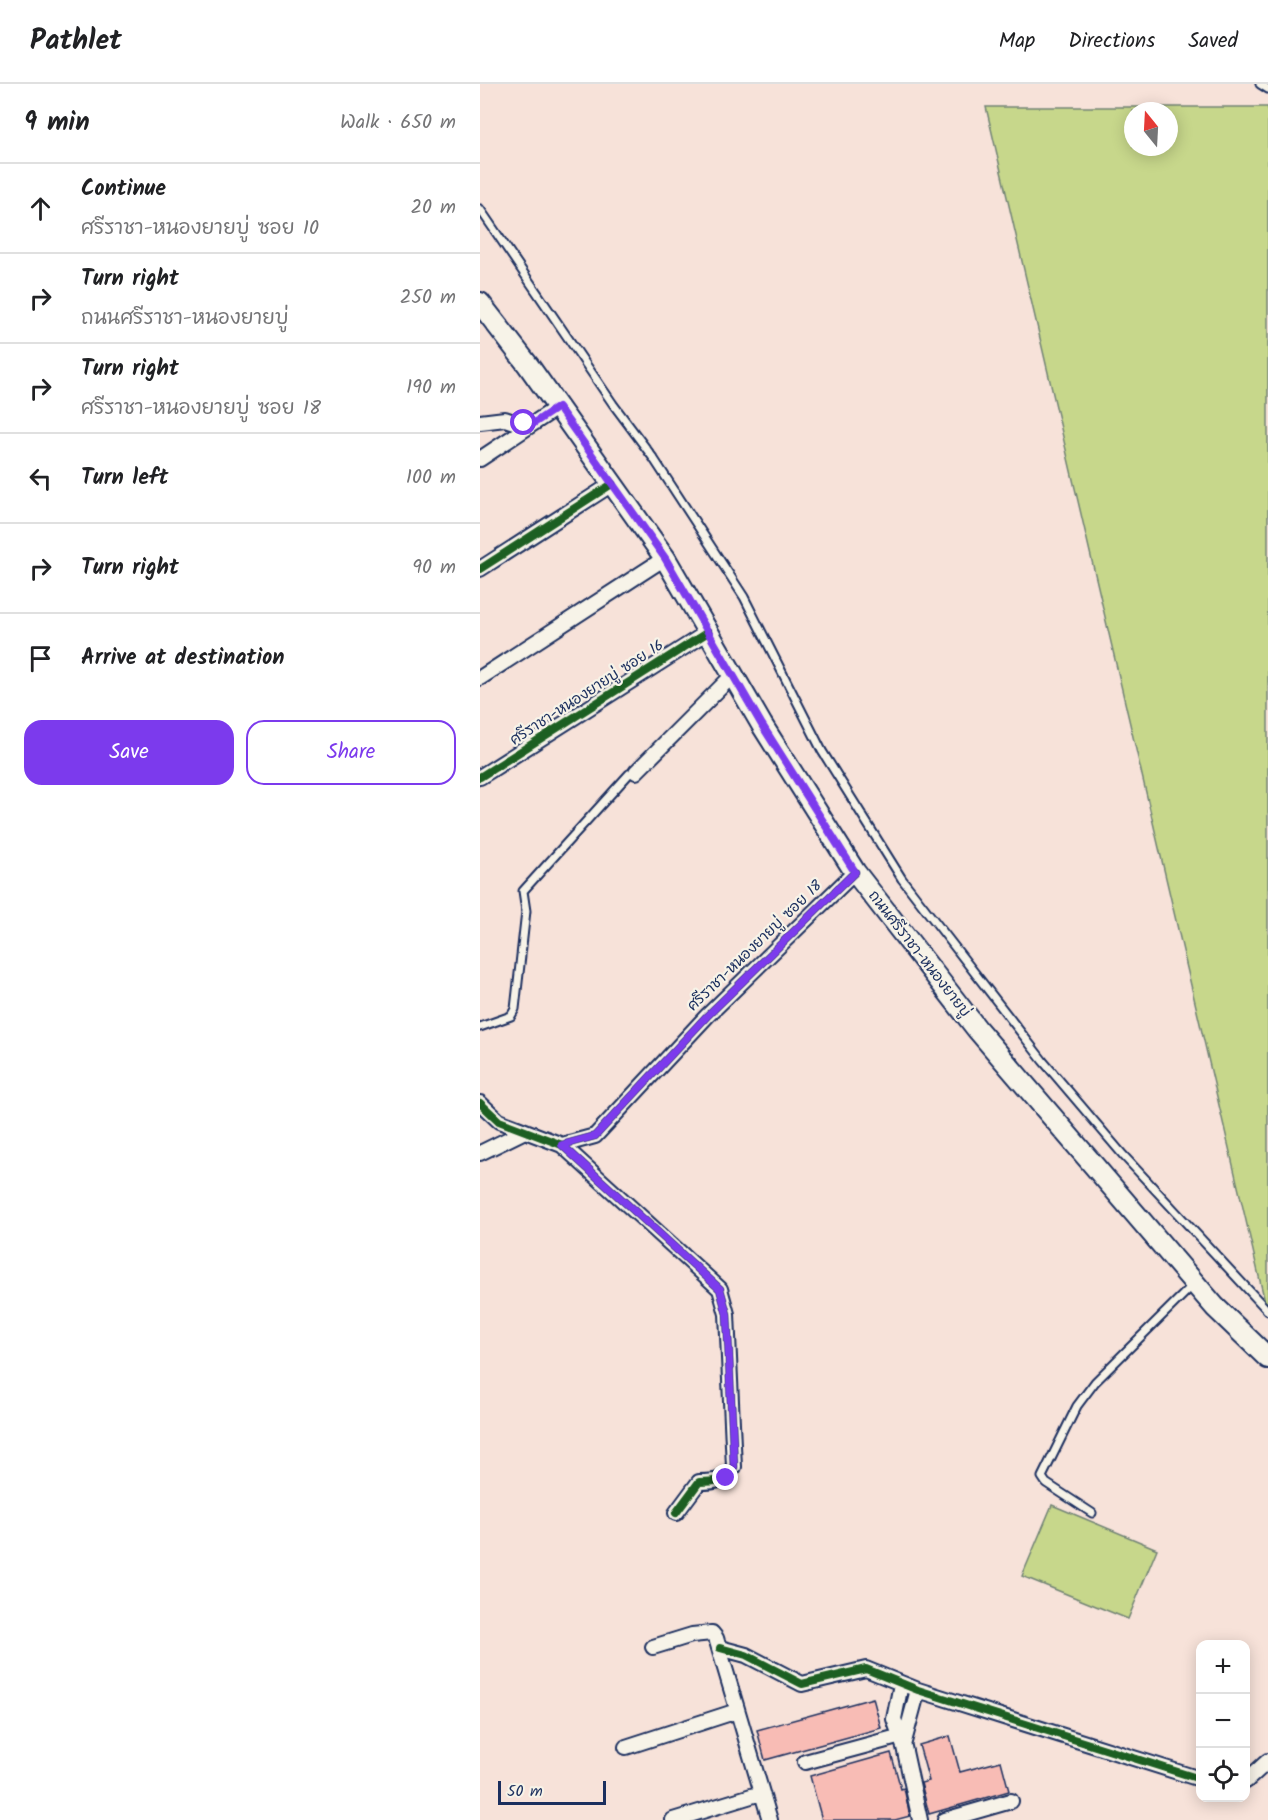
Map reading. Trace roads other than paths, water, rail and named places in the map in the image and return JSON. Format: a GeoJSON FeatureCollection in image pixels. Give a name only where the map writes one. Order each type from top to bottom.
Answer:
{"type":"FeatureCollection","features":[{"type":"Feature","properties":{"kind":"main road","name":"ถนนศรีราชา-หนองยายบู่"},"geometry":{"type":"LineString","coordinates":[[480,303],[558,407],[665,558],[733,675],[855,872],[977,1029],[1215,1307],[1268,1358]]}},
{"type":"Feature","properties":{"kind":"street"},"geometry":{"type":"LineString","coordinates":[[480,459],[558,407]]}},
{"type":"Feature","properties":{"kind":"street"},"geometry":{"type":"LineString","coordinates":[[480,422],[505,419],[524,423],[528,427]]}},
{"type":"Feature","properties":{"kind":"street"},"geometry":{"type":"LineString","coordinates":[[480,569],[612,484]]}},
{"type":"Feature","properties":{"kind":"street"},"geometry":{"type":"LineString","coordinates":[[480,678],[665,558]]}},
{"type":"Feature","properties":{"kind":"street","name":"ศรีราชา-หนองยายบู่ ซอย 16"},"geometry":{"type":"LineString","coordinates":[[480,777],[708,632]]}},
{"type":"Feature","properties":{"kind":"street"},"geometry":{"type":"LineString","coordinates":[[632,773],[733,675]]}},
{"type":"Feature","properties":{"kind":"street","name":"ศรีราชา-หนองยายบู่ ซอย 18"},"geometry":{"type":"LineString","coordinates":[[562,1145],[595,1136],[707,1016],[855,872]]}},
{"type":"Feature","properties":{"kind":"street"},"geometry":{"type":"LineString","coordinates":[[480,1103],[499,1121],[562,1145],[720,1289],[727,1314],[734,1467],[726,1478],[717,1482],[699,1482],[676,1513]]}},
{"type":"Feature","properties":{"kind":"street"},"geometry":{"type":"LineString","coordinates":[[480,1153],[525,1131]]}},
{"type":"Feature","properties":{"kind":"street"},"geometry":{"type":"LineString","coordinates":[[653,1647],[693,1635],[712,1633],[720,1648],[770,1820]]}},
{"type":"Feature","properties":{"kind":"street"},"geometry":{"type":"LineString","coordinates":[[720,1648],[746,1655],[802,1684],[866,1669],[918,1690],[1196,1778]]}},
{"type":"Feature","properties":{"kind":"street"},"geometry":{"type":"LineString","coordinates":[[901,1684],[894,1719],[902,1740],[920,1820]]}},
{"type":"Feature","properties":{"kind":"street"},"geometry":{"type":"LineString","coordinates":[[902,1740],[918,1690]]}},
{"type":"Feature","properties":{"kind":"street"},"geometry":{"type":"LineString","coordinates":[[626,1747],[737,1711]]}},
{"type":"Feature","properties":{"kind":"street"},"geometry":{"type":"LineString","coordinates":[[805,1762],[902,1740]]}},
{"type":"Feature","properties":{"kind":"street"},"geometry":{"type":"LineString","coordinates":[[1250,1777],[1268,1761]]}},
{"type":"Feature","properties":{"kind":"street"},"geometry":{"type":"LineString","coordinates":[[673,1820],[761,1793]]}},
{"type":"Feature","properties":{"kind":"street"},"geometry":{"type":"LineString","coordinates":[[945,1820],[1011,1801]]}},
{"type":"Feature","properties":{"kind":"lane"},"geometry":{"type":"LineString","coordinates":[[1260,84],[1268,89]]}},
{"type":"Feature","properties":{"kind":"lane"},"geometry":{"type":"LineString","coordinates":[[480,208],[613,404],[654,459],[744,597],[822,751],[902,879],[1043,1061],[1123,1155],[1268,1311]]}},
{"type":"Feature","properties":{"kind":"lane"},"geometry":{"type":"LineString","coordinates":[[480,1027],[511,1016],[515,1009],[526,910],[523,891],[632,773]]}},
{"type":"Feature","properties":{"kind":"lane"},"geometry":{"type":"LineString","coordinates":[[1092,1513],[1046,1483],[1042,1477],[1077,1406],[1095,1382],[1194,1283]]}}]}
